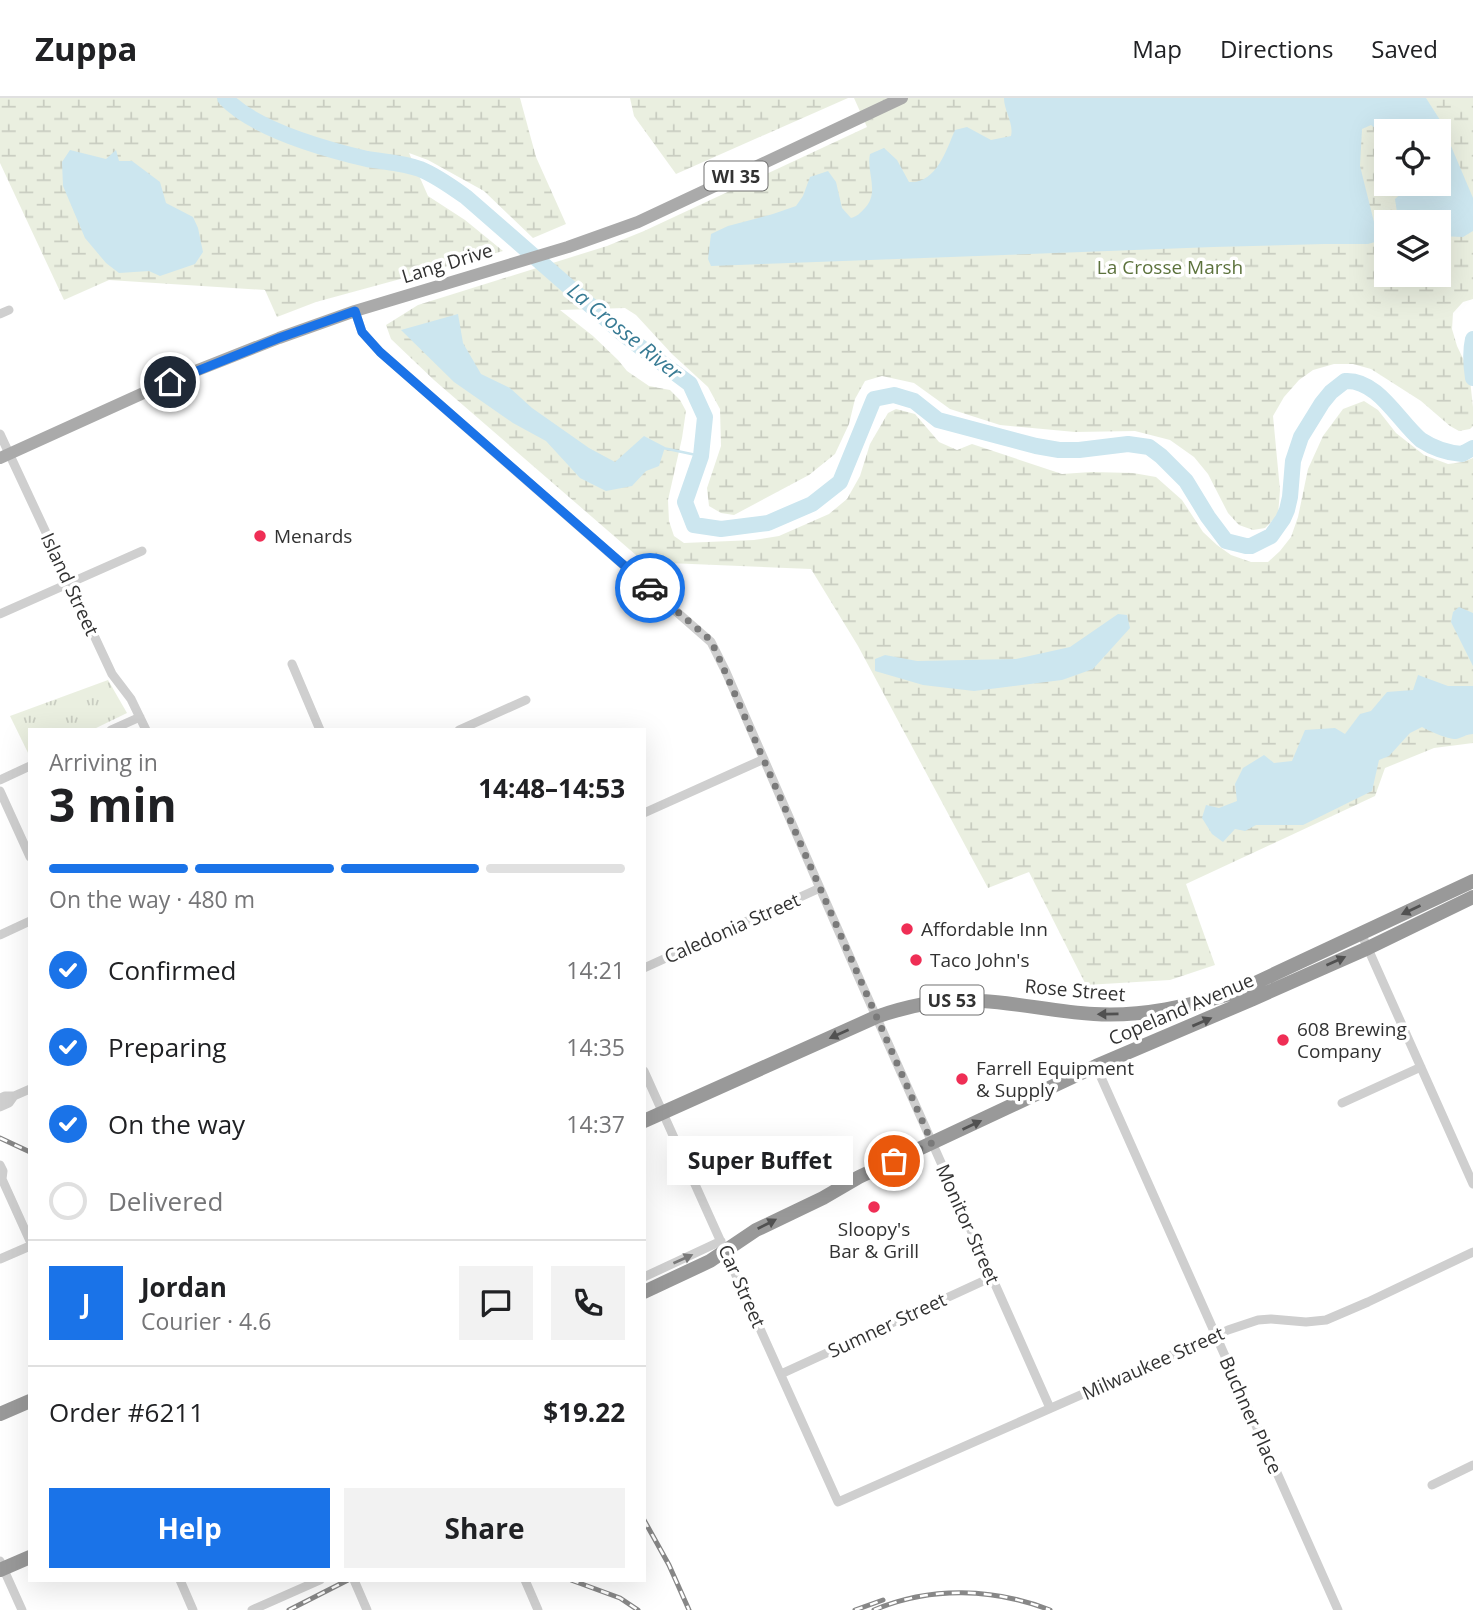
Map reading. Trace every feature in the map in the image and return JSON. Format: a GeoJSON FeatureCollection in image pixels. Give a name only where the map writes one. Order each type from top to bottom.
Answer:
{"type":"FeatureCollection","features":[{"type":"Feature","properties":{"kind":"highway","name":"Copeland Avenue"},"geometry":{"type":"LineString","coordinates":[[1268,975],[1473,881]]}},
{"type":"Feature","properties":{"kind":"highway","name":"Copeland Avenue"},"geometry":{"type":"LineString","coordinates":[[646,1291],[710,1261],[724,1246],[859,1177],[1096,1066],[1208,1019],[1473,897]]}},
{"type":"Feature","properties":{"kind":"highway","name":"Rose Street"},"geometry":{"type":"LineString","coordinates":[[646,1120],[876,1017],[900,1009],[953,1000],[1002,1003],[1096,1015],[1136,1014],[1200,1003],[1236,992],[1268,975]]}},
{"type":"Feature","properties":{"kind":"highway"},"geometry":{"type":"LineString","coordinates":[[0,1415],[28,1402]]}},
{"type":"Feature","properties":{"kind":"highway"},"geometry":{"type":"LineString","coordinates":[[1,1566],[28,1558]]}},
{"type":"Feature","properties":{"kind":"main road","name":"Lang Drive"},"geometry":{"type":"LineString","coordinates":[[5,456],[170,382],[279,338],[355,311],[568,247],[638,222],[902,98]]}},
{"type":"Feature","properties":{"kind":"street","name":"Monitor Street"},"geometry":{"type":"LineString","coordinates":[[355,311],[362,332],[380,352],[707,637],[715,649],[1050,1408]]}},
{"type":"Feature","properties":{"kind":"street","name":"Island Street"},"geometry":{"type":"LineString","coordinates":[[0,434],[5,456],[71,583],[112,674],[131,699],[145,728]]}},
{"type":"Feature","properties":{"kind":"street"},"geometry":{"type":"LineString","coordinates":[[0,614],[142,551]]}},
{"type":"Feature","properties":{"kind":"street"},"geometry":{"type":"LineString","coordinates":[[292,664],[319,728]]}},
{"type":"Feature","properties":{"kind":"street"},"geometry":{"type":"LineString","coordinates":[[463,728],[526,700]]}},
{"type":"Feature","properties":{"kind":"street"},"geometry":{"type":"LineString","coordinates":[[115,728],[140,717]]}},
{"type":"Feature","properties":{"kind":"street"},"geometry":{"type":"LineString","coordinates":[[646,812],[764,759]]}},
{"type":"Feature","properties":{"kind":"street"},"geometry":{"type":"LineString","coordinates":[[0,780],[28,767]]}},
{"type":"Feature","properties":{"kind":"street"},"geometry":{"type":"LineString","coordinates":[[0,791],[28,853]]}},
{"type":"Feature","properties":{"kind":"street","name":"Caledonia Street"},"geometry":{"type":"LineString","coordinates":[[646,967],[820,888]]}},
{"type":"Feature","properties":{"kind":"street"},"geometry":{"type":"LineString","coordinates":[[0,935],[28,922]]}},
{"type":"Feature","properties":{"kind":"street"},"geometry":{"type":"LineString","coordinates":[[1361,933],[1473,1184]]}},
{"type":"Feature","properties":{"kind":"street","name":"Buchner Place"},"geometry":{"type":"LineString","coordinates":[[1096,1066],[1338,1610]]}},
{"type":"Feature","properties":{"kind":"street"},"geometry":{"type":"LineString","coordinates":[[1342,1102],[1421,1068]]}},
{"type":"Feature","properties":{"kind":"street","name":"Car Street"},"geometry":{"type":"LineString","coordinates":[[646,1075],[838,1502]]}},
{"type":"Feature","properties":{"kind":"street"},"geometry":{"type":"LineString","coordinates":[[0,1098],[28,1090]]}},
{"type":"Feature","properties":{"kind":"street"},"geometry":{"type":"LineString","coordinates":[[0,1107],[9,1103],[14,1096]]}},
{"type":"Feature","properties":{"kind":"street"},"geometry":{"type":"LineString","coordinates":[[0,1164],[3,1171],[1,1178],[28,1239]]}},
{"type":"Feature","properties":{"kind":"street"},"geometry":{"type":"LineString","coordinates":[[0,1259],[28,1244]]}},
{"type":"Feature","properties":{"kind":"street"},"geometry":{"type":"LineString","coordinates":[[646,1276],[724,1246]]}},
{"type":"Feature","properties":{"kind":"street","name":"Milwaukee Street"},"geometry":{"type":"LineString","coordinates":[[838,1502],[1215,1335],[1271,1319],[1306,1322],[1326,1320],[1473,1252]]}},
{"type":"Feature","properties":{"kind":"street","name":"Sumner Street"},"geometry":{"type":"LineString","coordinates":[[781,1374],[992,1277]]}},
{"type":"Feature","properties":{"kind":"street"},"geometry":{"type":"LineString","coordinates":[[1432,1485],[1473,1465]]}},
{"type":"Feature","properties":{"kind":"street"},"geometry":{"type":"LineString","coordinates":[[1,1566],[22,1610]]}},
{"type":"Feature","properties":{"kind":"street"},"geometry":{"type":"LineString","coordinates":[[181,1582],[193,1610]]}},
{"type":"Feature","properties":{"kind":"street"},"geometry":{"type":"LineString","coordinates":[[252,1610],[315,1582]]}},
{"type":"Feature","properties":{"kind":"street"},"geometry":{"type":"LineString","coordinates":[[355,1582],[367,1610]]}},
{"type":"Feature","properties":{"kind":"street"},"geometry":{"type":"LineString","coordinates":[[527,1582],[538,1610]]}},
{"type":"Feature","properties":{"kind":"green space"},"geometry":{"type":"Polygon","coordinates":[[[0,98],[520,98],[536,157],[566,224],[533,238],[484,191],[428,160],[409,153],[428,196],[465,220],[503,251],[316,302],[277,317],[265,290],[109,280],[64,300],[0,163],[0,98]]]}},
{"type":"Feature","properties":{"kind":"green space"},"geometry":{"type":"Polygon","coordinates":[[[630,98],[848,98],[676,174],[634,116],[630,98]]]}},
{"type":"Feature","properties":{"kind":"green space","name":"La Crosse Marsh"},"geometry":{"type":"Polygon","coordinates":[[[854,98],[1473,98],[1473,299],[1463,302],[1453,313],[1452,329],[1469,371],[1473,426],[1459,431],[1450,426],[1421,401],[1371,369],[1353,364],[1334,364],[1313,370],[1299,380],[1284,397],[1273,416],[1280,490],[1278,515],[1265,528],[1253,530],[1239,525],[1228,513],[1208,474],[1194,457],[1170,440],[1135,431],[1075,432],[1000,425],[950,409],[914,383],[882,376],[865,381],[855,399],[849,424],[835,454],[809,475],[734,515],[721,513],[709,506],[707,488],[721,446],[720,409],[708,387],[672,354],[636,315],[625,308],[560,310],[593,336],[627,371],[649,386],[670,390],[686,411],[668,500],[669,521],[674,536],[684,543],[754,540],[779,536],[829,514],[847,499],[860,476],[870,444],[888,413],[896,409],[915,414],[939,442],[957,450],[972,444],[1062,474],[1133,473],[1156,477],[1182,500],[1203,532],[1217,545],[1231,555],[1251,562],[1268,562],[1291,537],[1308,469],[1323,436],[1343,409],[1364,401],[1378,410],[1396,433],[1424,455],[1448,464],[1473,458],[1473,743],[1434,748],[1385,768],[1375,796],[1186,884],[1215,965],[1170,980],[1086,985],[1029,872],[988,888],[858,646],[811,569],[644,562],[434,380],[391,339],[386,325],[418,305],[607,246],[867,127],[854,98]]]}},
{"type":"Feature","properties":{"kind":"green space"},"geometry":{"type":"Polygon","coordinates":[[[108,680],[127,713],[96,728],[28,728],[28,753],[10,716],[108,680]]]}},
{"type":"Feature","properties":{"kind":"water"},"geometry":{"type":"Polygon","coordinates":[[[1004,98],[1426,98],[1439,119],[1374,119],[1374,127],[1371,125],[1362,129],[1360,166],[1374,222],[1374,242],[1368,244],[1213,247],[711,266],[708,259],[711,234],[728,226],[796,206],[810,177],[828,171],[836,182],[842,208],[851,218],[865,208],[872,195],[870,154],[884,148],[897,160],[909,182],[918,181],[926,178],[939,165],[955,130],[967,127],[991,140],[1011,136],[1004,98]]]}},
{"type":"Feature","properties":{"kind":"water"},"geometry":{"type":"Polygon","coordinates":[[[1451,146],[1473,198],[1473,231],[1463,237],[1451,236],[1451,210],[1397,210],[1395,199],[1398,196],[1451,196],[1451,146]]]}},
{"type":"Feature","properties":{"kind":"water"},"geometry":{"type":"Polygon","coordinates":[[[70,150],[106,159],[116,150],[119,161],[132,161],[160,182],[166,203],[193,217],[198,228],[203,252],[195,264],[160,276],[149,271],[119,273],[106,263],[85,238],[63,186],[62,162],[70,150]]]}},
{"type":"Feature","properties":{"kind":"water"},"geometry":{"type":"Polygon","coordinates":[[[458,314],[463,343],[481,374],[510,388],[532,408],[589,448],[615,462],[644,436],[665,447],[659,466],[646,471],[632,486],[606,491],[580,478],[546,441],[513,423],[454,382],[401,330],[458,314]]]}},
{"type":"Feature","properties":{"kind":"water"},"geometry":{"type":"Polygon","coordinates":[[[1459,607],[1473,613],[1473,666],[1451,622],[1453,612],[1459,607]]]}},
{"type":"Feature","properties":{"kind":"water"},"geometry":{"type":"Polygon","coordinates":[[[1118,614],[1127,615],[1130,628],[1093,669],[1062,680],[974,691],[923,685],[875,671],[875,659],[885,655],[917,661],[1016,659],[1070,647],[1118,614]]]}},
{"type":"Feature","properties":{"kind":"water"},"geometry":{"type":"Polygon","coordinates":[[[1418,675],[1448,686],[1473,686],[1473,734],[1452,739],[1422,727],[1410,733],[1389,756],[1379,760],[1372,791],[1303,825],[1256,825],[1245,831],[1235,829],[1223,842],[1212,834],[1202,818],[1206,805],[1219,808],[1237,801],[1235,784],[1243,768],[1264,755],[1274,763],[1292,761],[1305,730],[1335,728],[1345,734],[1360,714],[1371,711],[1387,692],[1413,690],[1418,675]]]}},
{"type":"Feature","properties":{"kind":"waterway","name":"La Crosse River"},"geometry":{"type":"LineString","coordinates":[[225,98],[254,120],[292,137],[350,155],[414,167],[438,178],[466,197],[623,334],[690,384],[705,417],[701,456],[685,502],[694,525],[721,529],[768,523],[812,504],[840,482],[874,399],[894,395],[914,401],[938,420],[1036,446],[1059,450],[1128,444],[1149,447],[1186,481],[1226,541],[1246,546],[1271,536],[1283,519],[1290,497],[1293,461],[1301,437],[1322,403],[1345,381],[1357,382],[1378,394],[1421,440],[1430,445],[1462,454],[1473,448]]}},
{"type":"Feature","properties":{"kind":"waterway","name":"La Crosse River"},"geometry":{"type":"LineString","coordinates":[[1473,339],[1473,378]]}},
{"type":"Feature","properties":{"kind":"waterway"},"geometry":{"type":"LineString","coordinates":[[663,448],[701,456]]}},
{"type":"Feature","properties":{"kind":"railway"},"geometry":{"type":"LineString","coordinates":[[0,1138],[28,1151]]}},
{"type":"Feature","properties":{"kind":"railway"},"geometry":{"type":"LineString","coordinates":[[646,1524],[669,1565],[689,1610]]}},
{"type":"Feature","properties":{"kind":"railway"},"geometry":{"type":"LineString","coordinates":[[289,1610],[344,1582]]}},
{"type":"Feature","properties":{"kind":"railway"},"geometry":{"type":"LineString","coordinates":[[576,1582],[620,1598],[638,1610]]}},
{"type":"Feature","properties":{"kind":"railway"},"geometry":{"type":"LineString","coordinates":[[874,1610],[918,1597],[962,1593],[1006,1597],[1050,1610]]}},
{"type":"Feature","properties":{"kind":"railway"},"geometry":{"type":"LineString","coordinates":[[855,1610],[883,1600]]}},
{"type":"Feature","properties":{"kind":"way so far"},"geometry":{"type":"LineString","coordinates":[[650,588],[707,637],[723,664],[932,1143],[894,1161]]}},
{"type":"Feature","properties":{"kind":"place","name":"Menards"},"geometry":{"type":"Point","coordinates":[260,536]}},
{"type":"Feature","properties":{"kind":"place","name":"Affordable Inn"},"geometry":{"type":"Point","coordinates":[907,929]}},
{"type":"Feature","properties":{"kind":"place","name":"Taco John's"},"geometry":{"type":"Point","coordinates":[916,960]}},
{"type":"Feature","properties":{"kind":"place","name":"608 Brewing Company"},"geometry":{"type":"Point","coordinates":[1283,1040]}},
{"type":"Feature","properties":{"kind":"place","name":"Farrell Equipment & Supply"},"geometry":{"type":"Point","coordinates":[962,1079]}},
{"type":"Feature","properties":{"kind":"place","name":"Super Buffet"},"geometry":{"type":"Point","coordinates":[894,1161]}},
{"type":"Feature","properties":{"kind":"place","name":"Sloopy's Bar & Grill"},"geometry":{"type":"Point","coordinates":[874,1207]}},
{"type":"Feature","properties":{"kind":"route"},"geometry":{"type":"LineString","coordinates":[[170,382],[355,311],[362,332],[380,352],[650,588]]}}]}
